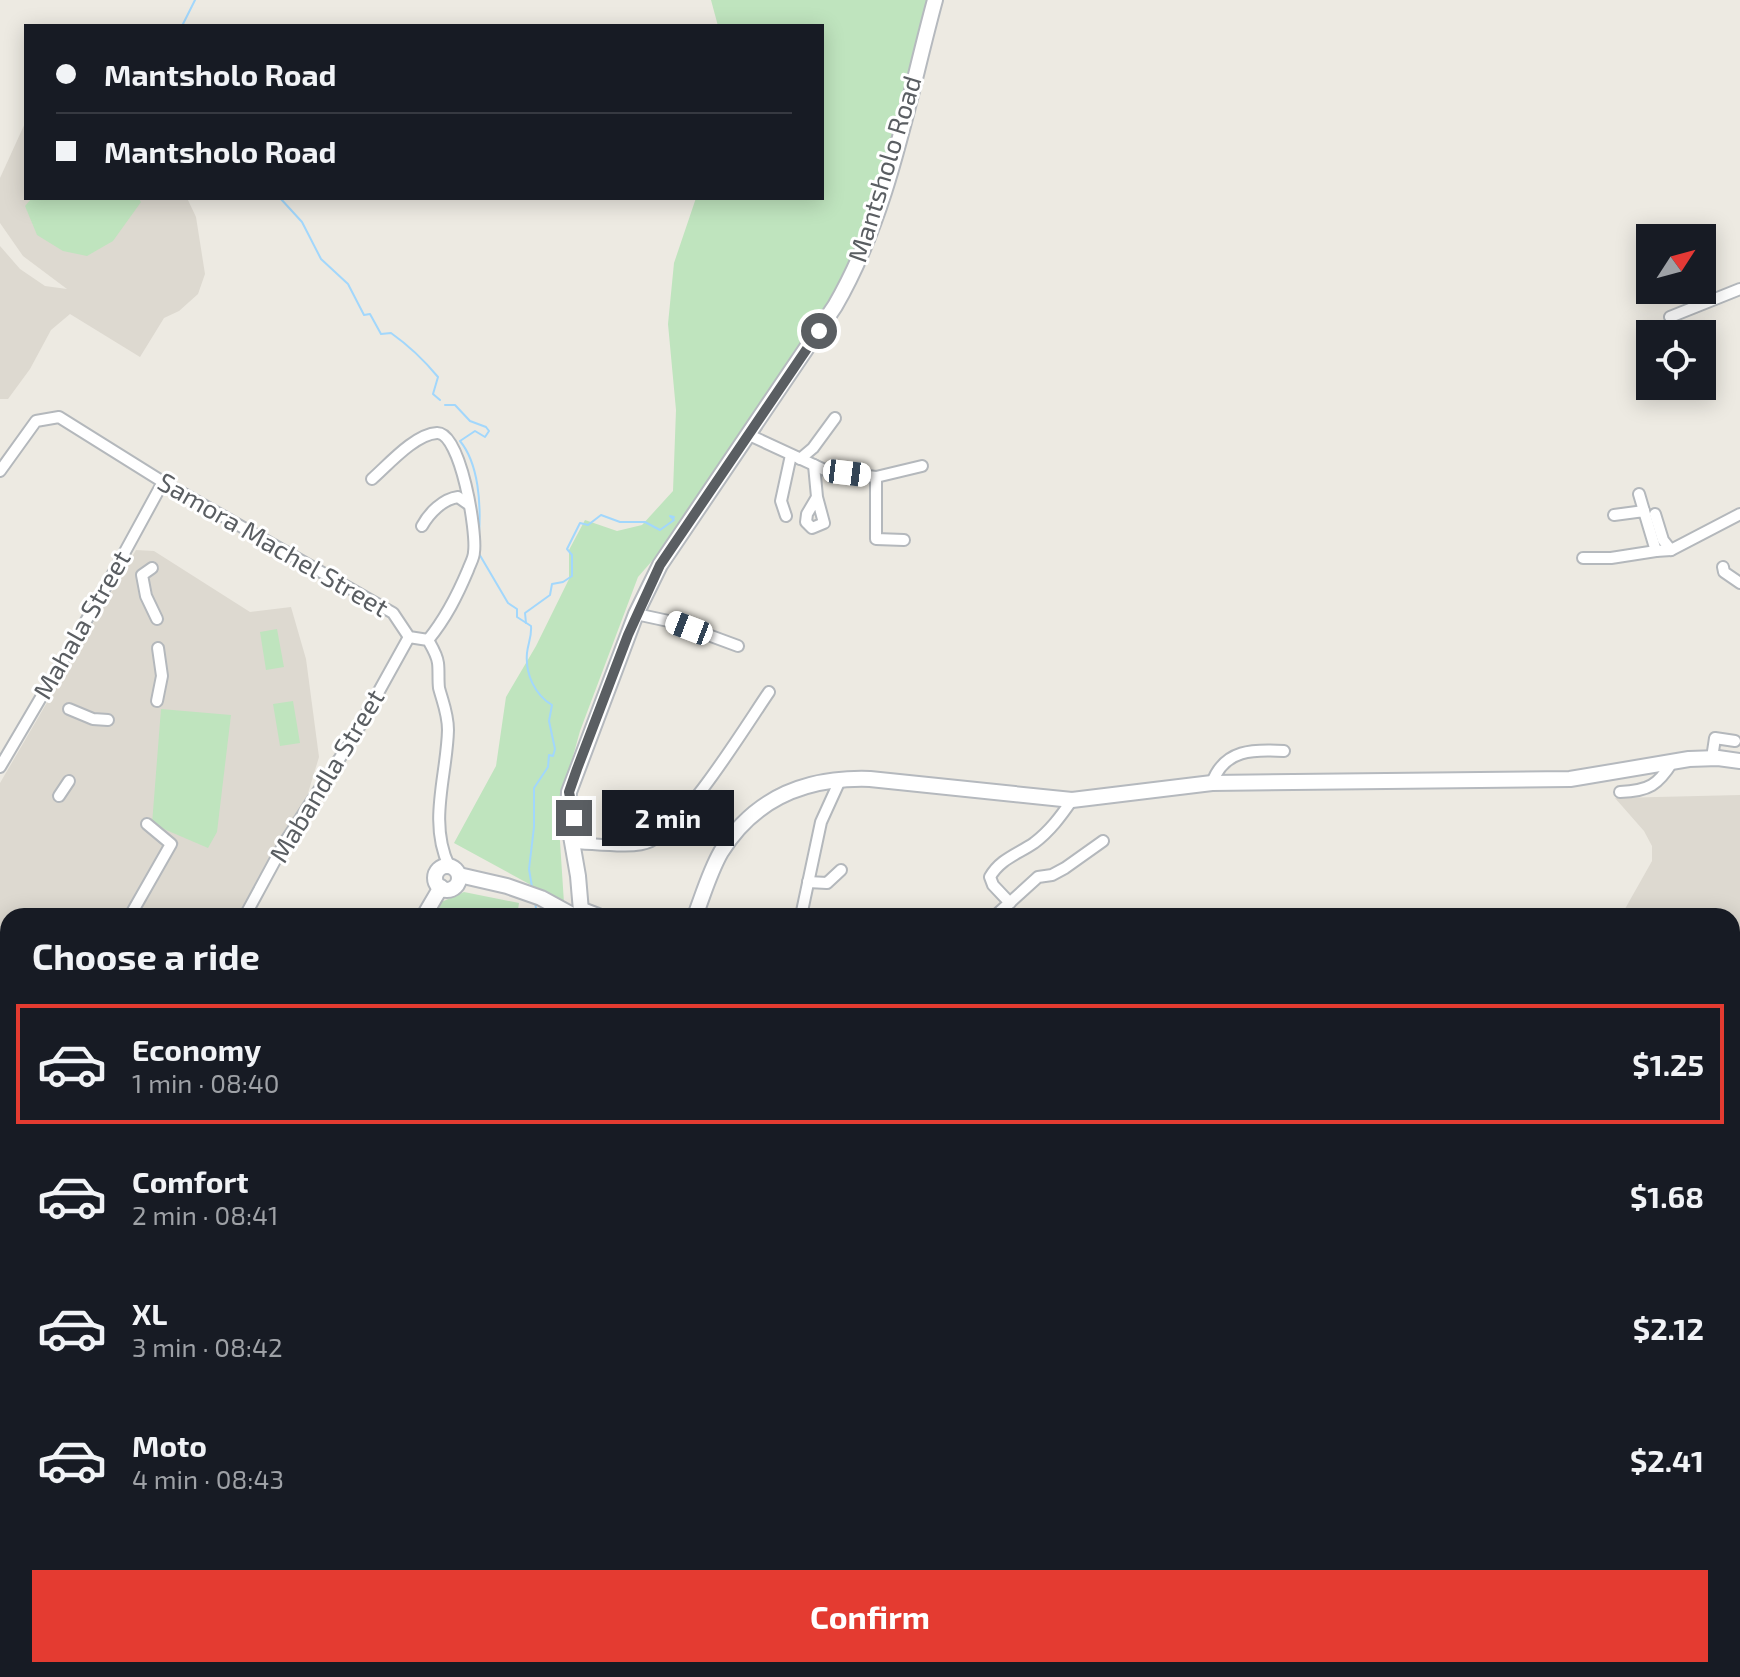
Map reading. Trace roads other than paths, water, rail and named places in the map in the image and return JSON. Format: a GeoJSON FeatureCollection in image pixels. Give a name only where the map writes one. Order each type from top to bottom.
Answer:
{"type":"FeatureCollection","features":[{"type":"Feature","properties":{"kind":"main road","name":"Mantsholo Road"},"geometry":{"type":"LineString","coordinates":[[583,908],[569,792],[636,614],[660,565],[835,306],[860,262],[879,211],[935,0]]}},
{"type":"Feature","properties":{"kind":"main road"},"geometry":{"type":"LineString","coordinates":[[698,908],[719,855],[737,829],[762,808],[797,787],[841,778],[1072,800],[1212,783],[1570,779],[1673,761],[1712,758],[1740,761]]}},
{"type":"Feature","properties":{"kind":"main road","name":"Mantsholo Road"},"geometry":{"type":"LineString","coordinates":[[575,843],[583,908]]}},
{"type":"Feature","properties":{"kind":"main road"},"geometry":{"type":"LineString","coordinates":[[429,908],[441,887],[452,888],[458,883],[454,870]]}},
{"type":"Feature","properties":{"kind":"main road"},"geometry":{"type":"LineString","coordinates":[[454,870],[567,908]]}},
{"type":"Feature","properties":{"kind":"main road"},"geometry":{"type":"LineString","coordinates":[[542,899],[569,896],[579,884]]}},
{"type":"Feature","properties":{"kind":"street"},"geometry":{"type":"LineString","coordinates":[[1670,317],[1740,289]]}},
{"type":"Feature","properties":{"kind":"street","name":"Samora Machel Street"},"geometry":{"type":"LineString","coordinates":[[2,463],[36,421],[59,417],[163,482],[393,613],[409,637],[428,640]]}},
{"type":"Feature","properties":{"kind":"street"},"geometry":{"type":"LineString","coordinates":[[786,516],[781,501],[795,457],[818,442],[835,418]]}},
{"type":"Feature","properties":{"kind":"street"},"geometry":{"type":"LineString","coordinates":[[372,479],[407,447],[436,433],[444,434],[452,443],[462,468],[475,553],[456,600],[428,640],[438,660],[439,685],[447,712],[448,733],[439,827],[441,850],[454,870]]}},
{"type":"Feature","properties":{"kind":"street"},"geometry":{"type":"LineString","coordinates":[[747,434],[827,471],[876,477],[922,466]]}},
{"type":"Feature","properties":{"kind":"street"},"geometry":{"type":"LineString","coordinates":[[814,465],[817,497]]}},
{"type":"Feature","properties":{"kind":"street"},"geometry":{"type":"LineString","coordinates":[[876,477],[876,539],[904,540]]}},
{"type":"Feature","properties":{"kind":"street","name":"Mahala Street"},"geometry":{"type":"LineString","coordinates":[[0,767],[103,592],[163,482]]}},
{"type":"Feature","properties":{"kind":"street"},"geometry":{"type":"LineString","coordinates":[[1639,494],[1663,540],[1674,549]]}},
{"type":"Feature","properties":{"kind":"street"},"geometry":{"type":"LineString","coordinates":[[422,526],[427,517],[451,498],[458,497],[468,504]]}},
{"type":"Feature","properties":{"kind":"street"},"geometry":{"type":"LineString","coordinates":[[1614,515],[1650,512]]}},
{"type":"Feature","properties":{"kind":"street"},"geometry":{"type":"LineString","coordinates":[[1650,512],[1656,551]]}},
{"type":"Feature","properties":{"kind":"street"},"geometry":{"type":"LineString","coordinates":[[1583,558],[1611,558],[1674,549],[1740,514]]}},
{"type":"Feature","properties":{"kind":"street"},"geometry":{"type":"LineString","coordinates":[[1723,567],[1724,572],[1740,583]]}},
{"type":"Feature","properties":{"kind":"street"},"geometry":{"type":"LineString","coordinates":[[152,568],[142,575],[157,619]]}},
{"type":"Feature","properties":{"kind":"street"},"geometry":{"type":"LineString","coordinates":[[636,614],[673,622],[738,646]]}},
{"type":"Feature","properties":{"kind":"street","name":"Mabandla Street"},"geometry":{"type":"LineString","coordinates":[[249,908],[285,842],[353,738],[409,637]]}},
{"type":"Feature","properties":{"kind":"street"},"geometry":{"type":"LineString","coordinates":[[157,701],[162,676],[158,648]]}},
{"type":"Feature","properties":{"kind":"street"},"geometry":{"type":"LineString","coordinates":[[575,843],[633,846],[650,842],[682,815],[769,692]]}},
{"type":"Feature","properties":{"kind":"street"},"geometry":{"type":"LineString","coordinates":[[69,709],[93,719],[108,720]]}},
{"type":"Feature","properties":{"kind":"street"},"geometry":{"type":"LineString","coordinates":[[732,728],[734,743]]}},
{"type":"Feature","properties":{"kind":"street"},"geometry":{"type":"LineString","coordinates":[[1712,758],[1715,738],[1735,741]]}},
{"type":"Feature","properties":{"kind":"street"},"geometry":{"type":"LineString","coordinates":[[1212,783],[1216,771],[1244,751],[1284,751]]}},
{"type":"Feature","properties":{"kind":"street"},"geometry":{"type":"LineString","coordinates":[[1620,792],[1649,789],[1673,761]]}},
{"type":"Feature","properties":{"kind":"street"},"geometry":{"type":"LineString","coordinates":[[803,908],[821,822],[841,778]]}},
{"type":"Feature","properties":{"kind":"street"},"geometry":{"type":"LineString","coordinates":[[59,796],[69,781]]}},
{"type":"Feature","properties":{"kind":"street"},"geometry":{"type":"LineString","coordinates":[[1010,903],[993,885],[990,877],[997,865],[1036,841],[1056,823],[1072,800]]}},
{"type":"Feature","properties":{"kind":"street"},"geometry":{"type":"LineString","coordinates":[[135,908],[171,844],[147,824]]}},
{"type":"Feature","properties":{"kind":"street"},"geometry":{"type":"LineString","coordinates":[[1004,908],[1038,877],[1052,875],[1065,868],[1103,841]]}},
{"type":"Feature","properties":{"kind":"street"},"geometry":{"type":"LineString","coordinates":[[808,882],[827,883],[841,870]]}},
{"type":"Feature","properties":{"kind":"waterway"},"geometry":{"type":"LineString","coordinates":[[183,24],[195,0]]}},
{"type":"Feature","properties":{"kind":"waterway"},"geometry":{"type":"LineString","coordinates":[[282,200],[302,222],[321,259],[348,284],[364,315],[370,314],[381,334],[391,333],[416,353],[438,377],[433,394],[440,400]]}},
{"type":"Feature","properties":{"kind":"waterway"},"geometry":{"type":"LineString","coordinates":[[445,405],[455,405],[470,421],[489,431],[485,437],[475,431],[460,441],[475,473],[480,510],[479,534]]}},
{"type":"Feature","properties":{"kind":"waterway"},"geometry":{"type":"LineString","coordinates":[[526,623],[525,613],[550,595],[552,584],[572,576],[572,555],[567,549],[580,523],[588,525],[601,515],[620,522],[645,522],[660,530],[674,520],[670,516],[674,517]]}},
{"type":"Feature","properties":{"kind":"waterway"},"geometry":{"type":"LineString","coordinates":[[478,552],[508,603],[517,609],[517,617],[531,626],[527,653],[530,676],[536,690],[552,705],[549,721],[555,749],[553,756],[549,755],[548,767],[534,788],[534,827],[529,869],[532,887]]}},
{"type":"Feature","properties":{"kind":"waterway"},"geometry":{"type":"LineString","coordinates":[[535,901],[536,908]]}}]}
